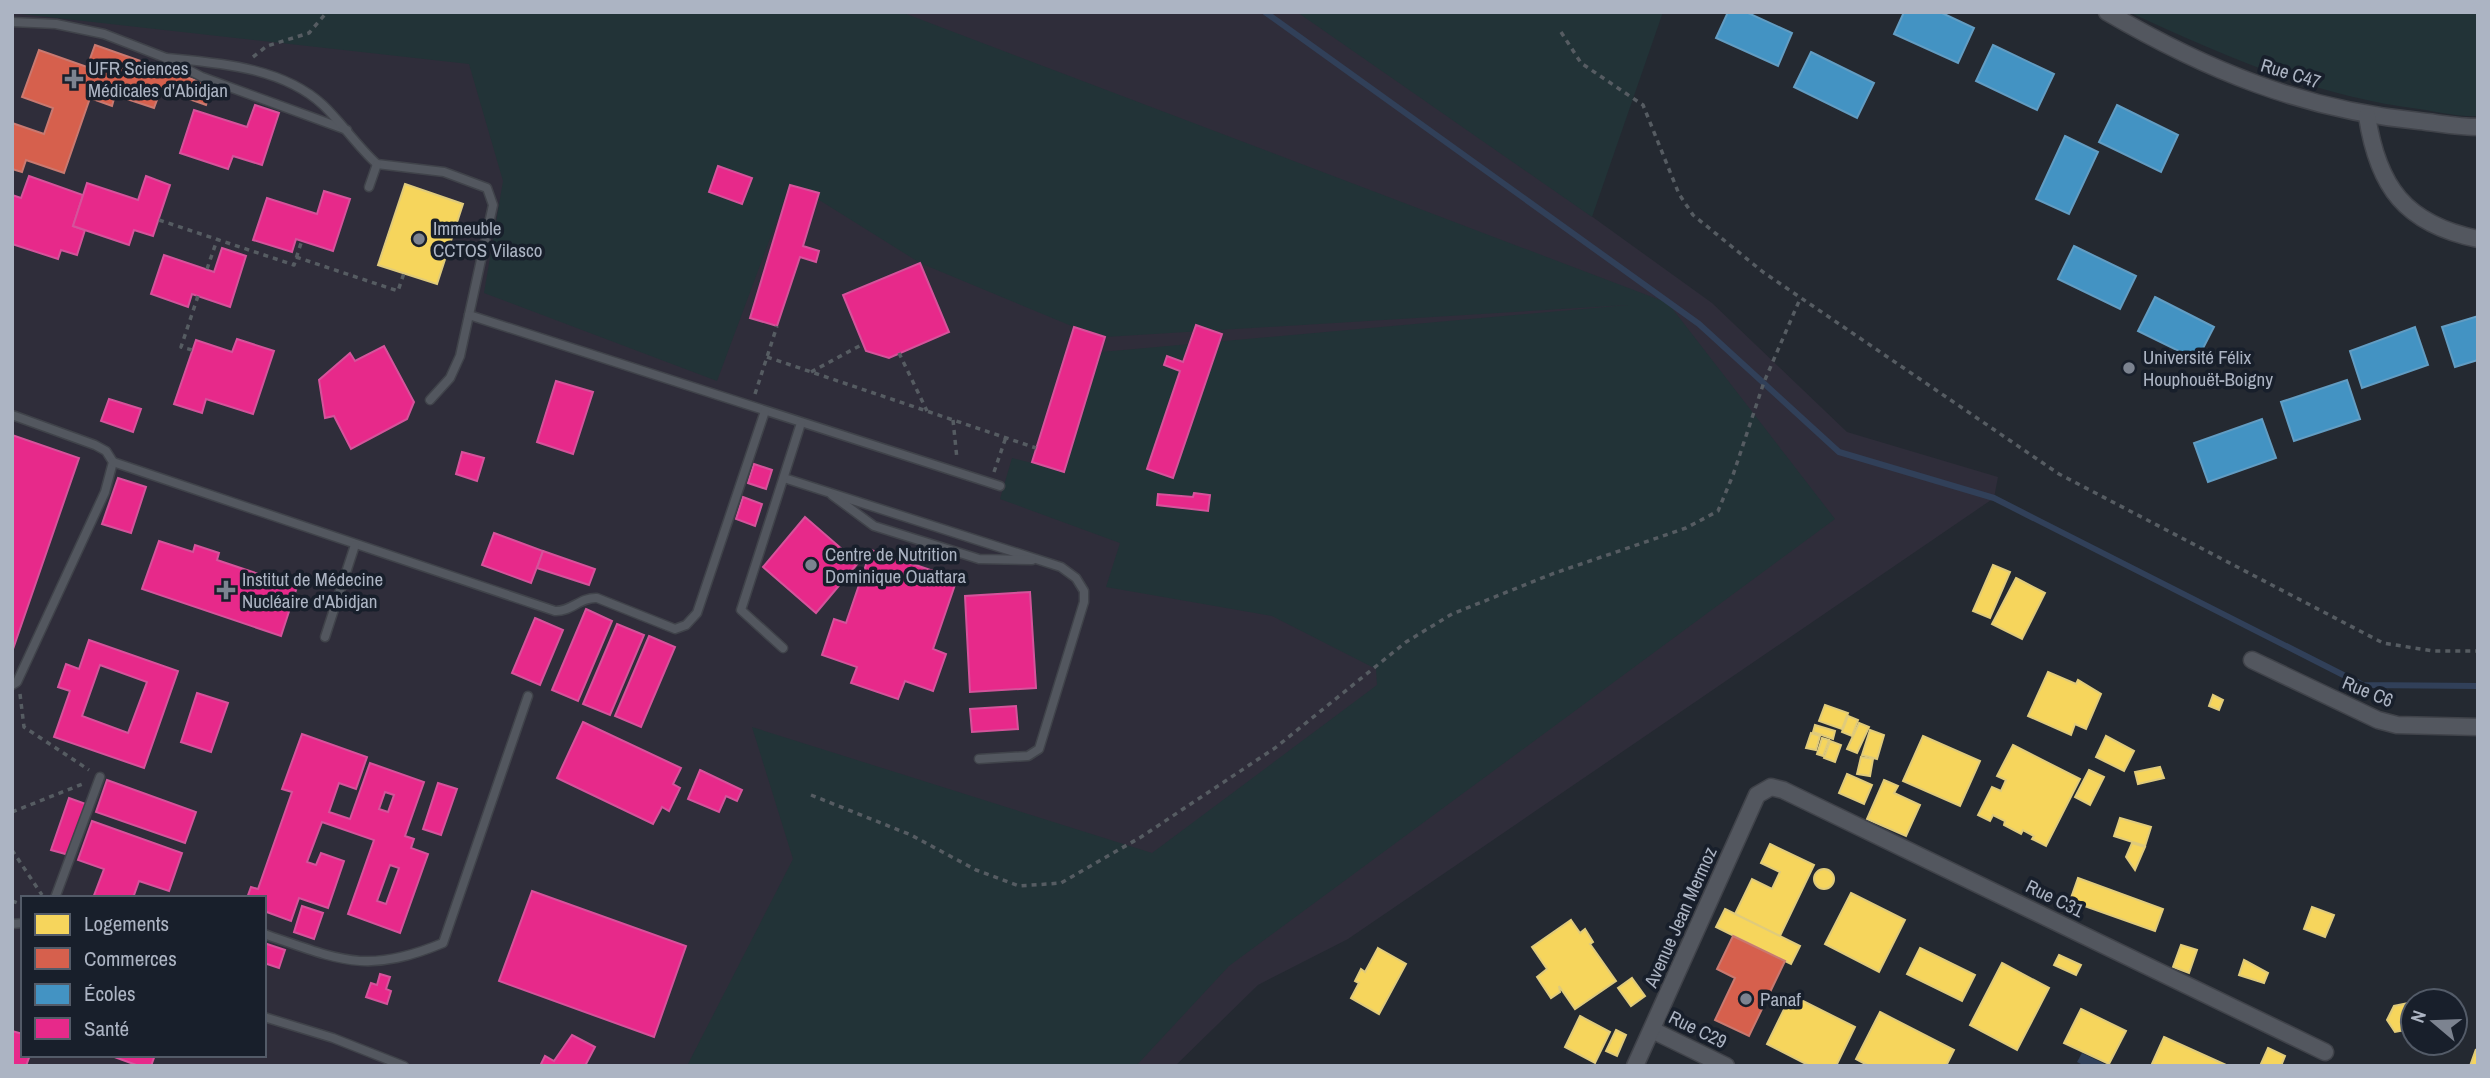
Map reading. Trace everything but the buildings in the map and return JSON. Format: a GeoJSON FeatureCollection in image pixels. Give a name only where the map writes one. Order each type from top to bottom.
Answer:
{"type":"FeatureCollection","features":[{"type":"Feature","properties":{"kind":"street","name":"Rue C47"},"geometry":{"type":"LineString","coordinates":[[2107,12],[2171,50],[2232,76],[2367,116],[2478,127]]}},
{"type":"Feature","properties":{"kind":"street"},"geometry":{"type":"LineString","coordinates":[[2367,116],[2378,168],[2393,194],[2417,216],[2455,233],[2478,239]]}},
{"type":"Feature","properties":{"kind":"street","name":"Rue C6"},"geometry":{"type":"LineString","coordinates":[[2252,660],[2378,720],[2397,724],[2478,727]]}},
{"type":"Feature","properties":{"kind":"street","name":"Avenue Jean Mermoz"},"geometry":{"type":"LineString","coordinates":[[1635,1066],[1757,795],[1766,788]]}},
{"type":"Feature","properties":{"kind":"street","name":"Rue C31"},"geometry":{"type":"LineString","coordinates":[[1766,788],[1783,789],[2325,1052]]}},
{"type":"Feature","properties":{"kind":"street","name":"Rue C29"},"geometry":{"type":"LineString","coordinates":[[1652,1030],[1726,1066]]}},
{"type":"Feature","properties":{"kind":"lane"},"geometry":{"type":"LineString","coordinates":[[12,22],[56,24],[104,34],[166,58],[202,76],[350,132]]}},
{"type":"Feature","properties":{"kind":"lane"},"geometry":{"type":"LineString","coordinates":[[166,58],[248,69],[286,83],[320,102],[377,164],[444,172],[487,188],[493,205],[460,356],[450,378],[430,400]]}},
{"type":"Feature","properties":{"kind":"lane"},"geometry":{"type":"LineString","coordinates":[[369,187],[377,164]]}},
{"type":"Feature","properties":{"kind":"lane"},"geometry":{"type":"LineString","coordinates":[[469,315],[1000,486]]}},
{"type":"Feature","properties":{"kind":"lane"},"geometry":{"type":"LineString","coordinates":[[12,415],[95,445],[106,451],[113,462],[555,611],[565,611],[586,598],[597,598],[675,629],[686,625],[697,613],[765,411]]}},
{"type":"Feature","properties":{"kind":"lane"},"geometry":{"type":"LineString","coordinates":[[783,648],[741,610],[802,423]]}},
{"type":"Feature","properties":{"kind":"lane"},"geometry":{"type":"LineString","coordinates":[[14,684],[105,492],[113,462]]}},
{"type":"Feature","properties":{"kind":"lane"},"geometry":{"type":"LineString","coordinates":[[784,478],[1041,560],[1061,567],[1076,578],[1084,591],[1084,602],[1039,749],[1028,757],[979,759]]}},
{"type":"Feature","properties":{"kind":"lane"},"geometry":{"type":"LineString","coordinates":[[827,492],[874,526],[979,559],[1041,560]]}},
{"type":"Feature","properties":{"kind":"lane"},"geometry":{"type":"LineString","coordinates":[[325,637],[355,545]]}},
{"type":"Feature","properties":{"kind":"lane"},"geometry":{"type":"LineString","coordinates":[[266,935],[334,958],[363,963],[406,958],[443,943],[528,696]]}},
{"type":"Feature","properties":{"kind":"lane"},"geometry":{"type":"LineString","coordinates":[[56,896],[100,777]]}},
{"type":"Feature","properties":{"kind":"lane"},"geometry":{"type":"LineString","coordinates":[[266,1018],[333,1038],[404,1066]]}},
{"type":"Feature","properties":{"kind":"path"},"geometry":{"type":"LineString","coordinates":[[248,69],[252,58],[267,46],[309,33],[327,12]]}},
{"type":"Feature","properties":{"kind":"path"},"geometry":{"type":"LineString","coordinates":[[1561,32],[1581,63],[1643,105],[1679,194],[1693,215],[1800,299],[2059,474],[2384,643],[2433,651],[2478,651]]}},
{"type":"Feature","properties":{"kind":"path"},"geometry":{"type":"LineString","coordinates":[[159,220],[293,265],[302,240]]}},
{"type":"Feature","properties":{"kind":"path"},"geometry":{"type":"LineString","coordinates":[[207,269],[217,240]]}},
{"type":"Feature","properties":{"kind":"path"},"geometry":{"type":"LineString","coordinates":[[296,257],[398,291],[404,273]]}},
{"type":"Feature","properties":{"kind":"path"},"geometry":{"type":"LineString","coordinates":[[192,350],[181,347],[198,296]]}},
{"type":"Feature","properties":{"kind":"path"},"geometry":{"type":"LineString","coordinates":[[811,795],[911,835],[976,870],[1019,886],[1061,883],[1141,837],[1275,748],[1406,642],[1452,614],[1552,574],[1686,528],[1718,511],[1764,382],[1800,299]]}},
{"type":"Feature","properties":{"kind":"path"},"geometry":{"type":"LineString","coordinates":[[751,406],[778,326]]}},
{"type":"Feature","properties":{"kind":"path"},"geometry":{"type":"LineString","coordinates":[[811,372],[863,344]]}},
{"type":"Feature","properties":{"kind":"path"},"geometry":{"type":"LineString","coordinates":[[899,353],[927,411]]}},
{"type":"Feature","properties":{"kind":"path"},"geometry":{"type":"LineString","coordinates":[[767,357],[1036,448]]}},
{"type":"Feature","properties":{"kind":"path"},"geometry":{"type":"LineString","coordinates":[[953,419],[958,472]]}},
{"type":"Feature","properties":{"kind":"path"},"geometry":{"type":"LineString","coordinates":[[991,483],[1006,437]]}},
{"type":"Feature","properties":{"kind":"path"},"geometry":{"type":"LineString","coordinates":[[14,684],[23,705],[24,727],[100,777]]}},
{"type":"Feature","properties":{"kind":"path"},"geometry":{"type":"LineString","coordinates":[[12,812],[100,777]]}},
{"type":"Feature","properties":{"kind":"path"},"geometry":{"type":"LineString","coordinates":[[12,850],[44,896]]}},
{"type":"Feature","properties":{"kind":"shaded area"},"geometry":{"type":"Polygon","coordinates":[[[12,12],[1308,12],[1712,303],[1847,432],[1998,477],[1994,498],[1348,939],[1258,985],[1175,1066],[12,1066],[12,12]]]}},
{"type":"Feature","properties":{"kind":"shaded area"},"geometry":{"type":"Polygon","coordinates":[[[901,12],[1668,303],[1835,519],[1229,966],[1136,1066],[687,1066],[793,859],[752,727],[1152,853],[1377,685],[1376,669],[1272,616],[1106,587],[1120,543],[1000,499],[1012,458],[1064,471],[1101,352],[1628,305],[1105,337],[1074,327],[920,263],[800,188],[790,185],[717,381],[484,293],[503,181],[469,64],[12,13],[901,12]]]}},
{"type":"Feature","properties":{"kind":"shaded area"},"geometry":{"type":"Polygon","coordinates":[[[1297,12],[1663,12],[1592,217],[1297,12]]]}},
{"type":"Feature","properties":{"kind":"shaded area"},"geometry":{"type":"Polygon","coordinates":[[[2129,12],[2478,12],[2478,116],[2456,115],[2343,95],[2235,59],[2129,12]]]}},
{"type":"Feature","properties":{"kind":"water"},"geometry":{"type":"Polygon","coordinates":[[[2082,1053],[2109,1066],[2085,1066],[2077,1062],[2082,1053]]]}},
{"type":"Feature","properties":{"kind":"waterway"},"geometry":{"type":"LineString","coordinates":[[1265,12],[1699,324],[1839,452],[1994,498],[2363,685],[2478,686]]}},
{"type":"Feature","properties":{"kind":"place","name":"UFR Sciences Médicales d'Abidjan"},"geometry":{"type":"Point","coordinates":[74,79]}},
{"type":"Feature","properties":{"kind":"place","name":"Immeuble CCTOS Vilasco"},"geometry":{"type":"Point","coordinates":[419,239]}},
{"type":"Feature","properties":{"kind":"place","name":"Université Félix Houphouët-Boigny"},"geometry":{"type":"Point","coordinates":[2129,368]}},
{"type":"Feature","properties":{"kind":"place","name":"Centre de Nutrition Dominique Ouattara"},"geometry":{"type":"Point","coordinates":[811,565]}},
{"type":"Feature","properties":{"kind":"place","name":"Institut de Médecine Nucléaire d'Abidjan"},"geometry":{"type":"Point","coordinates":[226,590]}},
{"type":"Feature","properties":{"kind":"place","name":"Panaf"},"geometry":{"type":"Point","coordinates":[1746,999]}}]}
